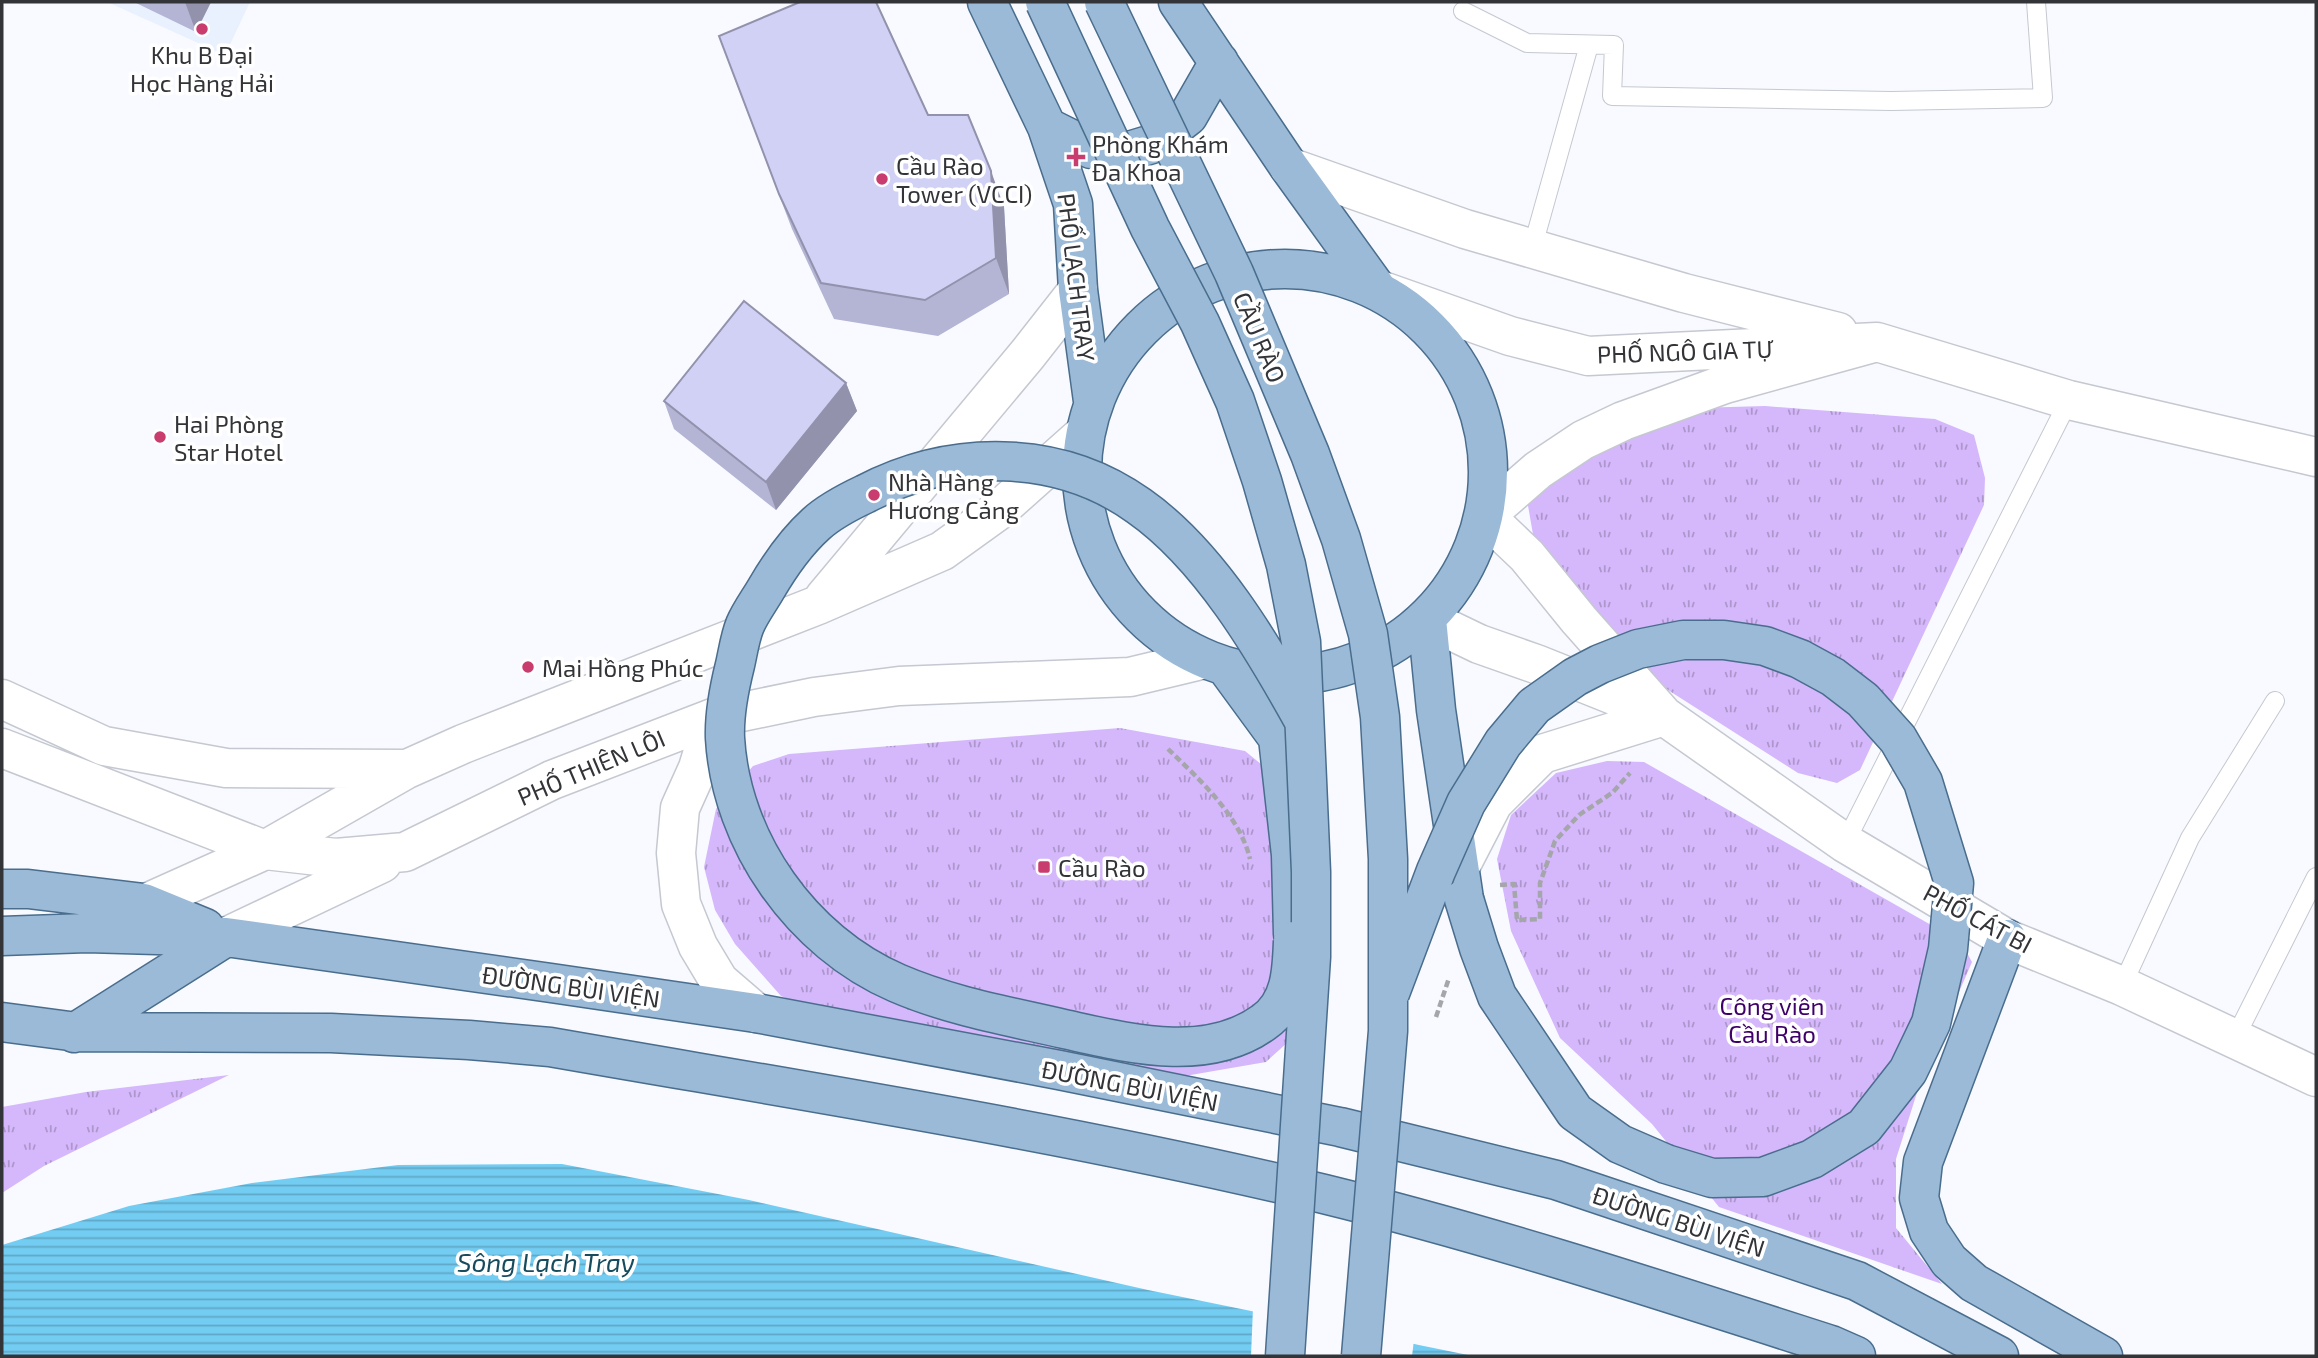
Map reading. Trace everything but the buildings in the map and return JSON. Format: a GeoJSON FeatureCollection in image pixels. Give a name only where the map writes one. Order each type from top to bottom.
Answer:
{"type":"FeatureCollection","features":[{"type":"Feature","properties":{"kind":"main road","name":"PHỐ LẠCH TRAY"},"geometry":{"type":"LineString","coordinates":[[987,2],[1047,127],[1073,204],[1088,418]]}},
{"type":"Feature","properties":{"kind":"main road","name":"CẦU RÀO"},"geometry":{"type":"LineString","coordinates":[[1045,2],[1150,228],[1200,323],[1235,401],[1286,565],[1301,642],[1311,872],[1311,957],[1285,1356]]}},
{"type":"Feature","properties":{"kind":"main road","name":"CẦU RÀO"},"geometry":{"type":"LineString","coordinates":[[1104,2],[1234,273],[1310,454],[1341,539],[1368,634],[1380,717],[1388,859],[1390,993],[1361,1356]]}},
{"type":"Feature","properties":{"kind":"main road"},"geometry":{"type":"LineString","coordinates":[[1178,2],[1289,167],[1377,289]]}},
{"type":"Feature","properties":{"kind":"main road"},"geometry":{"type":"LineString","coordinates":[[1047,127],[1091,149],[1129,151],[1152,144],[1188,116],[1219,62]]}},
{"type":"Feature","properties":{"kind":"main road"},"geometry":{"type":"LineString","coordinates":[[1289,167],[1465,229],[1532,249],[1684,293],[1877,342]]}},
{"type":"Feature","properties":{"kind":"main road"},"geometry":{"type":"LineString","coordinates":[[1257,270],[1318,270],[1377,289],[1432,328],[1470,384],[1489,448],[1485,516],[1464,571],[1427,619],[1384,650],[1334,669],[1280,675],[1216,663],[1157,631],[1119,592],[1093,543],[1080,489],[1088,418],[1108,368],[1147,320],[1198,286],[1257,270]]}},
{"type":"Feature","properties":{"kind":"main road","name":"PHỐ NGÔ GIA TỰ"},"geometry":{"type":"LineString","coordinates":[[1377,289],[1510,336],[1588,356],[1877,342],[2069,400],[2316,457]]}},
{"type":"Feature","properties":{"kind":"main road"},"geometry":{"type":"LineString","coordinates":[[818,605],[1078,290]]}},
{"type":"Feature","properties":{"kind":"main road","name":"PHỐ NGÔ GIA TỰ"},"geometry":{"type":"LineString","coordinates":[[1485,516],[1538,470],[1583,440],[1623,421],[1725,384],[1877,342]]}},
{"type":"Feature","properties":{"kind":"main road"},"geometry":{"type":"LineString","coordinates":[[87,933],[144,903],[265,850],[407,769],[463,744],[818,605],[942,551],[999,510],[1088,418]]}},
{"type":"Feature","properties":{"kind":"main road"},"geometry":{"type":"LineString","coordinates":[[1216,663],[1278,738],[1291,855],[1292,973],[1285,998],[1268,1020],[1241,1036],[1208,1046],[1133,1044],[957,1004],[895,982],[828,941],[804,917],[774,881],[741,815],[730,773],[726,725],[727,699],[745,625],[788,553],[818,522],[888,481],[927,468],[971,461],[1018,461],[1059,468],[1100,484],[1139,505],[1200,563],[1267,654],[1304,721]]}},
{"type":"Feature","properties":{"kind":"main road","name":"PHỐ CÁT BI"},"geometry":{"type":"LineString","coordinates":[[1485,516],[1527,556],[1579,620],[1664,716]]}},
{"type":"Feature","properties":{"kind":"main road"},"geometry":{"type":"LineString","coordinates":[[1390,993],[1436,871],[1466,803],[1503,743],[1534,706],[1574,677],[1638,649],[1683,640],[1724,640],[1765,646],[1800,659],[1833,677],[1863,700],[1899,739],[1923,782],[1954,883],[1948,949],[1931,1023],[1908,1072],[1864,1127],[1812,1158],[1763,1177],[1712,1178],[1666,1164],[1620,1144],[1574,1112],[1497,996],[1479,948],[1472,883],[1440,743],[1427,619]]}},
{"type":"Feature","properties":{"kind":"main road","name":"PHỐ CÁT BI"},"geometry":{"type":"LineString","coordinates":[[1427,619],[1479,644],[1664,716],[1846,844],[2007,939],[2122,986],[2316,1077]]}},
{"type":"Feature","properties":{"kind":"main road","name":"PHỐ THIÊN LÔI"},"geometry":{"type":"LineString","coordinates":[[2,748],[265,850],[337,859],[405,852],[552,780],[713,718],[814,698],[899,686],[1130,677],[1216,663]]}},
{"type":"Feature","properties":{"kind":"main road"},"geometry":{"type":"LineString","coordinates":[[2,699],[104,746],[226,768],[407,769]]}},
{"type":"Feature","properties":{"kind":"main road"},"geometry":{"type":"LineString","coordinates":[[1472,883],[1493,803],[1542,754],[1664,716]]}},
{"type":"Feature","properties":{"kind":"main road"},"geometry":{"type":"LineString","coordinates":[[713,718],[698,768],[680,808],[676,853],[681,904],[698,946],[719,981],[756,1013]]}},
{"type":"Feature","properties":{"kind":"main road"},"geometry":{"type":"LineString","coordinates":[[2,1047],[77,1032],[226,937],[405,852]]}},
{"type":"Feature","properties":{"kind":"main road","name":"ĐƯỜNG BÙI VIỆN"},"geometry":{"type":"LineString","coordinates":[[2,888],[144,903],[226,937]]}},
{"type":"Feature","properties":{"kind":"main road","name":"ĐƯỜNG BÙI VIỆN"},"geometry":{"type":"LineString","coordinates":[[2,936],[87,933],[226,937],[756,1013],[1059,1070],[1339,1127],[1556,1180],[1857,1281],[1999,1356]]}},
{"type":"Feature","properties":{"kind":"main road"},"geometry":{"type":"LineString","coordinates":[[2007,939],[1923,1162],[1919,1198],[1929,1231],[1949,1261],[1966,1276],[2104,1356]]}},
{"type":"Feature","properties":{"kind":"main road"},"geometry":{"type":"LineString","coordinates":[[2,1022],[77,1032],[331,1033],[550,1047],[1077,1139],[1324,1194],[1556,1256],[1831,1345],[1856,1356]]}},
{"type":"Feature","properties":{"kind":"lane"},"geometry":{"type":"LineString","coordinates":[[1463,11],[1527,43],[1614,45],[1612,96],[1891,101],[2043,98],[2036,2]]}},
{"type":"Feature","properties":{"kind":"lane"},"geometry":{"type":"LineString","coordinates":[[1532,249],[1589,45]]}},
{"type":"Feature","properties":{"kind":"lane"},"geometry":{"type":"LineString","coordinates":[[1846,844],[2069,400]]}},
{"type":"Feature","properties":{"kind":"lane"},"geometry":{"type":"LineString","coordinates":[[2122,986],[2190,838],[2276,701]]}},
{"type":"Feature","properties":{"kind":"lane"},"geometry":{"type":"LineString","coordinates":[[2234,1040],[2316,877]]}},
{"type":"Feature","properties":{"kind":"path"},"geometry":{"type":"LineString","coordinates":[[1168,750],[1210,788],[1247,845],[1252,870]]}},
{"type":"Feature","properties":{"kind":"path"},"geometry":{"type":"LineString","coordinates":[[1472,883],[1514,884],[1517,920],[1540,919],[1540,883],[1555,841],[1579,815],[1612,793],[1630,773]]}},
{"type":"Feature","properties":{"kind":"path"},"geometry":{"type":"LineString","coordinates":[[1436,1017],[1453,965]]}},
{"type":"Feature","properties":{"kind":"shaded area","name":"Khu B Đại Học Hàng Hải"},"geometry":{"type":"Polygon","coordinates":[[[107,2],[250,2],[225,55],[107,2]]]}},
{"type":"Feature","properties":{"kind":"green space"},"geometry":{"type":"Polygon","coordinates":[[[1765,406],[1935,419],[1974,435],[1985,478],[1984,505],[1860,770],[1837,783],[1798,773],[1646,676],[1534,540],[1527,500],[1568,461],[1695,408],[1765,406]]]}},
{"type":"Feature","properties":{"kind":"green space"},"geometry":{"type":"Polygon","coordinates":[[[1120,728],[1245,751],[1294,791],[1299,1032],[1266,1062],[1179,1077],[808,1008],[781,996],[735,944],[715,910],[704,867],[716,809],[753,766],[789,754],[1120,728]]]}},
{"type":"Feature","properties":{"kind":"green space","name":"Công viên Cầu Rào"},"geometry":{"type":"Polygon","coordinates":[[[1607,761],[1644,762],[1961,942],[1972,962],[1921,1080],[1896,1159],[1896,1228],[1942,1284],[1719,1207],[1652,1124],[1560,1038],[1511,931],[1497,859],[1511,815],[1556,773],[1607,761]]]}},
{"type":"Feature","properties":{"kind":"green space"},"geometry":{"type":"Polygon","coordinates":[[[229,1075],[44,1166],[2,1193],[2,1107],[86,1092],[229,1075]]]}},
{"type":"Feature","properties":{"kind":"water","name":"Sông Lạch Tray"},"geometry":{"type":"Polygon","coordinates":[[[562,1164],[749,1200],[1148,1290],[1473,1356],[2,1356],[2,1245],[129,1206],[252,1183],[398,1165],[562,1164]]]}},
{"type":"Feature","properties":{"kind":"pier"},"geometry":{"type":"Polygon","coordinates":[[[1253,1308],[1414,1340],[1412,1356],[1251,1356],[1253,1308]]]}},
{"type":"Feature","properties":{"kind":"place","name":"Khu B Đại Học Hàng Hải"},"geometry":{"type":"Point","coordinates":[202,29]}},
{"type":"Feature","properties":{"kind":"place","name":"Phòng Khám Đa Khoa"},"geometry":{"type":"Point","coordinates":[1076,157]}},
{"type":"Feature","properties":{"kind":"place","name":"Cầu Rào Tower (VCCI)"},"geometry":{"type":"Point","coordinates":[882,179]}},
{"type":"Feature","properties":{"kind":"place","name":"Hai Phòng Star Hotel"},"geometry":{"type":"Point","coordinates":[160,437]}},
{"type":"Feature","properties":{"kind":"place","name":"Nhà Hàng Hương Cảng"},"geometry":{"type":"Point","coordinates":[874,495]}},
{"type":"Feature","properties":{"kind":"place","name":"Mai Hồng Phúc"},"geometry":{"type":"Point","coordinates":[528,667]}},
{"type":"Feature","properties":{"kind":"place","name":"Cầu Rào"},"geometry":{"type":"Point","coordinates":[1044,867]}}]}
